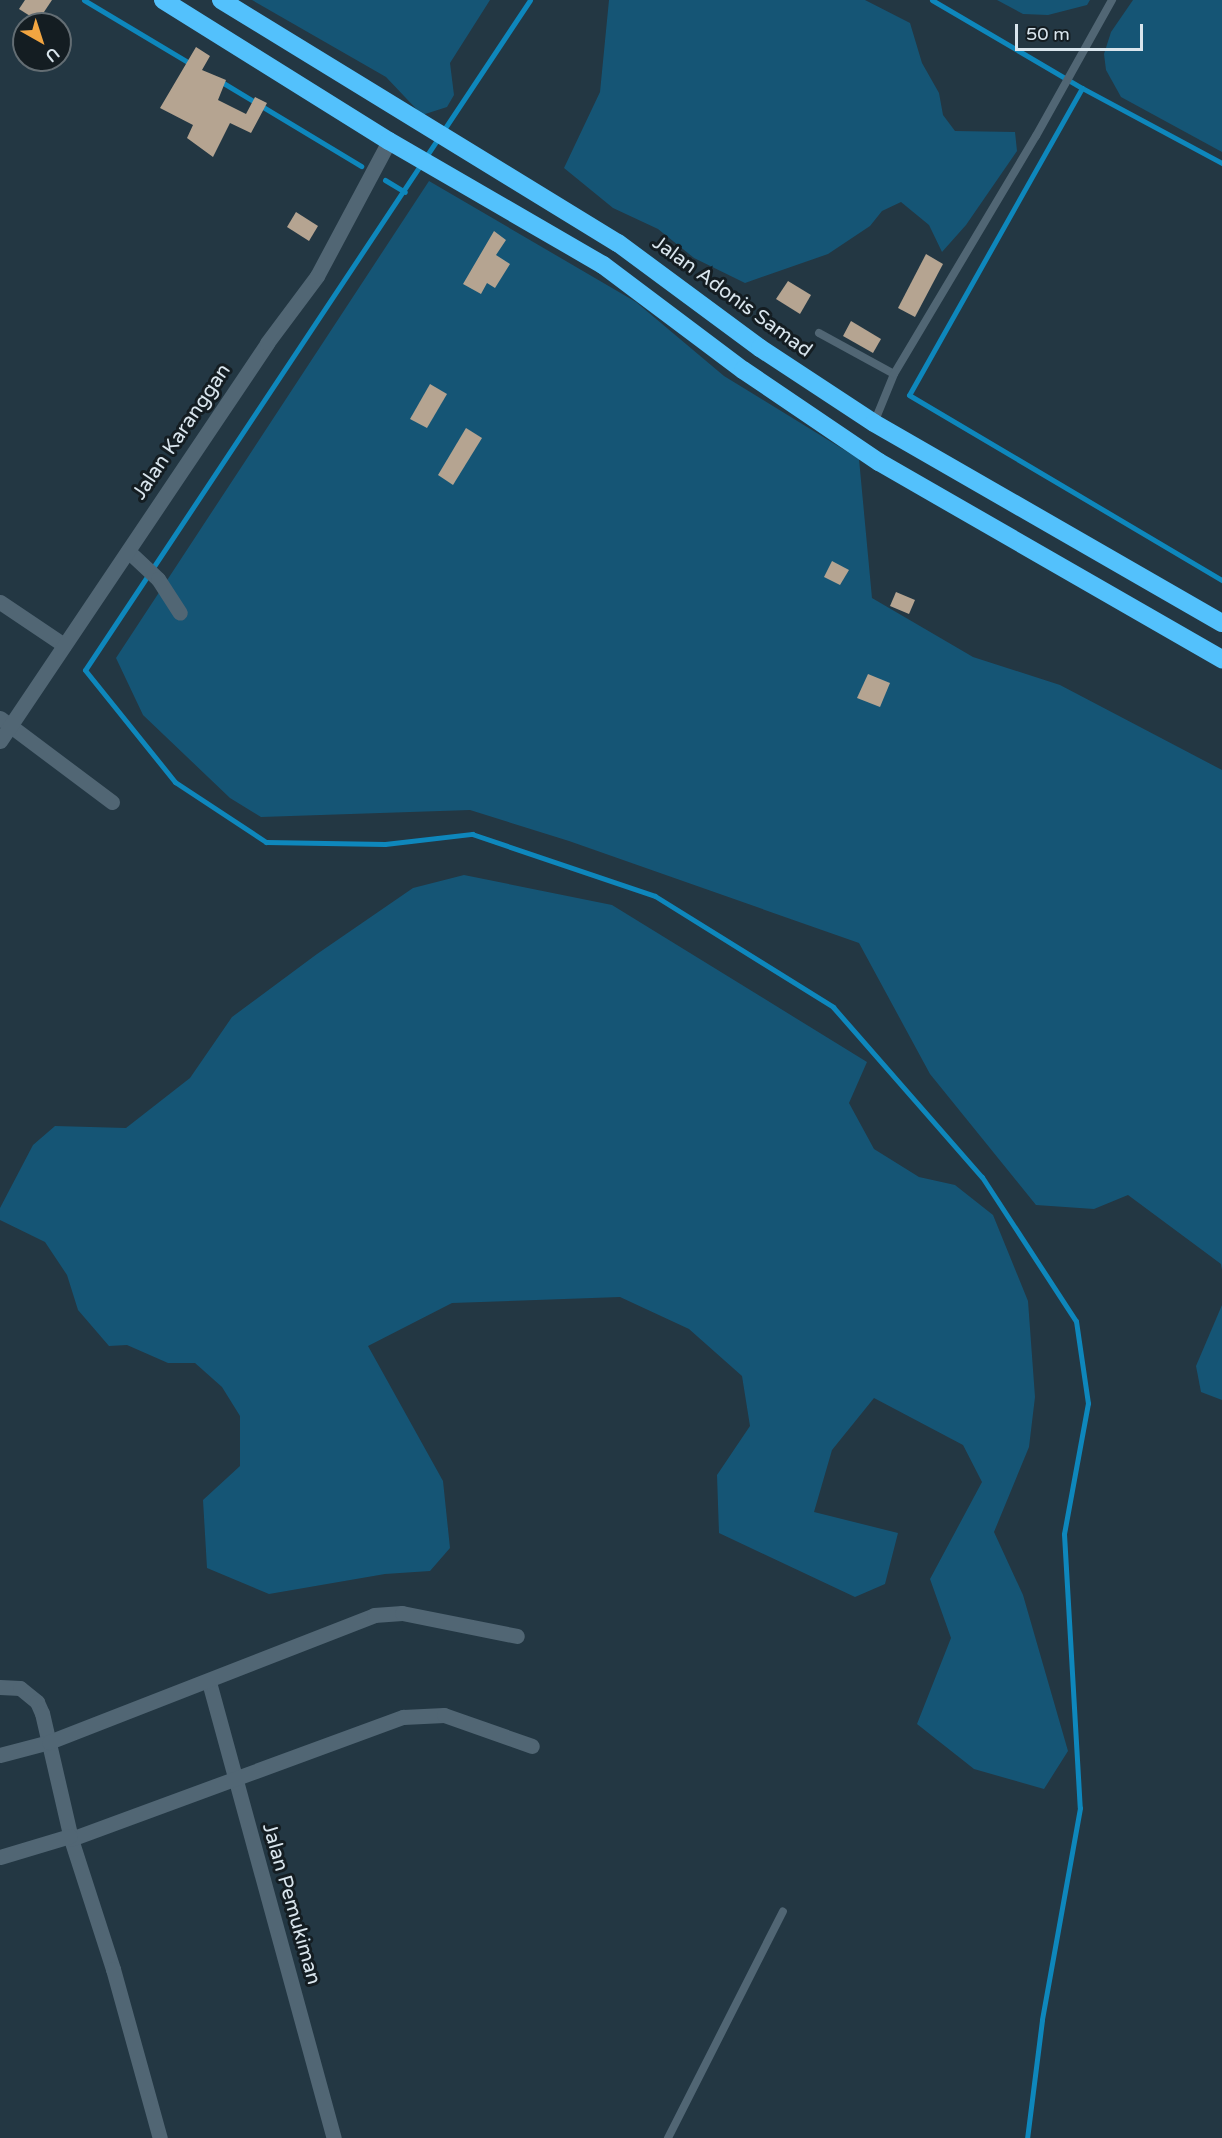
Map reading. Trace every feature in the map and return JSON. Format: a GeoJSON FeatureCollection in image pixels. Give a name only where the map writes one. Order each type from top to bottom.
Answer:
{"type":"FeatureCollection","features":[{"type":"Feature","properties":{"kind":"highway"},"geometry":{"type":"LineString","coordinates":[[163,0],[394,144],[603,265],[879,462],[1222,659]]}},
{"type":"Feature","properties":{"kind":"highway","name":"Jalan Adonis Samad"},"geometry":{"type":"LineString","coordinates":[[221,0],[618,243],[733,328],[874,423],[1222,623]]}},
{"type":"Feature","properties":{"kind":"highway"},"geometry":{"type":"LineString","coordinates":[[718,349],[733,328]]}},
{"type":"Feature","properties":{"kind":"street","name":"Jalan Karanggan"},"geometry":{"type":"LineString","coordinates":[[0,741],[5,722],[64,645],[267,343],[317,276],[394,144]]}},
{"type":"Feature","properties":{"kind":"street"},"geometry":{"type":"LineString","coordinates":[[128,550],[159,579],[180,613]]}},
{"type":"Feature","properties":{"kind":"street"},"geometry":{"type":"LineString","coordinates":[[0,602],[64,645]]}},
{"type":"Feature","properties":{"kind":"street"},"geometry":{"type":"LineString","coordinates":[[5,722],[112,802]]}},
{"type":"Feature","properties":{"kind":"street"},"geometry":{"type":"LineString","coordinates":[[0,1755],[50,1742],[209,1682],[351,1623],[392,1613],[517,1636]]}},
{"type":"Feature","properties":{"kind":"street","name":"Jalan Pemukiman"},"geometry":{"type":"LineString","coordinates":[[209,1682],[334,2138]]}},
{"type":"Feature","properties":{"kind":"street"},"geometry":{"type":"LineString","coordinates":[[0,1687],[20,1688],[37,1702],[50,1742],[70,1838],[113,1969],[160,2138]]}},
{"type":"Feature","properties":{"kind":"street"},"geometry":{"type":"LineString","coordinates":[[0,1857],[70,1838],[403,1718],[423,1714],[444,1715],[532,1746]]}},
{"type":"Feature","properties":{"kind":"lane"},"geometry":{"type":"LineString","coordinates":[[874,423],[894,374],[1063,89],[1112,0]]}},
{"type":"Feature","properties":{"kind":"lane"},"geometry":{"type":"LineString","coordinates":[[819,333],[894,374]]}},
{"type":"Feature","properties":{"kind":"lane"},"geometry":{"type":"LineString","coordinates":[[668,2138],[783,1911]]}},
{"type":"Feature","properties":{"kind":"shaded area"},"geometry":{"type":"Polygon","coordinates":[[[252,0],[490,0],[450,63],[454,95],[447,107],[422,115],[386,77],[252,0]]]}},
{"type":"Feature","properties":{"kind":"shaded area"},"geometry":{"type":"Polygon","coordinates":[[[609,0],[865,0],[910,23],[922,63],[939,93],[943,115],[955,131],[1015,132],[1017,151],[966,225],[942,252],[929,225],[901,202],[882,211],[870,226],[828,254],[745,283],[694,258],[658,229],[613,208],[564,168],[600,92],[609,0]]]}},
{"type":"Feature","properties":{"kind":"shaded area"},"geometry":{"type":"Polygon","coordinates":[[[997,0],[1090,0],[1087,5],[1048,15],[1023,14],[997,0]]]}},
{"type":"Feature","properties":{"kind":"shaded area"},"geometry":{"type":"Polygon","coordinates":[[[1133,0],[1222,0],[1222,152],[1121,97],[1106,70],[1104,54],[1111,32],[1133,0]]]}},
{"type":"Feature","properties":{"kind":"shaded area"},"geometry":{"type":"Polygon","coordinates":[[[429,181],[636,302],[724,376],[859,459],[872,598],[973,657],[1060,685],[1222,770],[1222,1270],[1221,1264],[1128,1195],[1094,1209],[1036,1205],[930,1074],[859,943],[569,841],[470,810],[261,817],[230,798],[143,715],[116,658],[429,181]]]}},
{"type":"Feature","properties":{"kind":"shaded area"},"geometry":{"type":"Polygon","coordinates":[[[464,875],[612,905],[867,1062],[849,1103],[874,1149],[919,1177],[955,1185],[993,1215],[1028,1301],[1035,1397],[1029,1447],[994,1532],[1023,1595],[1068,1751],[1044,1789],[974,1769],[917,1724],[951,1638],[930,1579],[982,1482],[963,1445],[874,1398],[832,1450],[814,1512],[898,1533],[885,1584],[855,1597],[719,1533],[717,1475],[750,1426],[742,1376],[689,1329],[620,1297],[452,1303],[368,1346],[443,1481],[450,1548],[430,1571],[385,1574],[269,1594],[207,1568],[203,1500],[240,1466],[240,1416],[222,1387],[195,1363],[168,1363],[127,1345],[109,1346],[78,1310],[67,1275],[45,1242],[0,1220],[0,1208],[33,1145],[55,1126],[126,1128],[190,1078],[232,1017],[317,954],[413,888],[464,875]]]}},
{"type":"Feature","properties":{"kind":"shaded area"},"geometry":{"type":"Polygon","coordinates":[[[1222,1305],[1222,1400],[1201,1392],[1196,1366],[1222,1305]]]}},
{"type":"Feature","properties":{"kind":"building"},"geometry":{"type":"Polygon","coordinates":[[[25,0],[52,0],[44,12],[24,12],[19,9],[25,0]]]}},
{"type":"Feature","properties":{"kind":"building"},"geometry":{"type":"Polygon","coordinates":[[[196,47],[210,56],[202,70],[226,80],[218,100],[246,114],[255,97],[267,103],[251,133],[230,123],[213,157],[187,138],[193,125],[160,108],[196,47]]]}},
{"type":"Feature","properties":{"kind":"building"},"geometry":{"type":"Polygon","coordinates":[[[296,212],[318,226],[309,241],[287,227],[296,212]]]}},
{"type":"Feature","properties":{"kind":"building"},"geometry":{"type":"Polygon","coordinates":[[[494,231],[506,240],[496,255],[510,264],[495,288],[487,283],[481,294],[463,284],[494,231]]]}},
{"type":"Feature","properties":{"kind":"building"},"geometry":{"type":"Polygon","coordinates":[[[926,254],[943,264],[915,317],[898,308],[926,254]]]}},
{"type":"Feature","properties":{"kind":"building"},"geometry":{"type":"Polygon","coordinates":[[[788,281],[811,295],[800,314],[776,299],[788,281]]]}},
{"type":"Feature","properties":{"kind":"building"},"geometry":{"type":"Polygon","coordinates":[[[851,321],[881,339],[873,353],[843,336],[851,321]]]}},
{"type":"Feature","properties":{"kind":"building"},"geometry":{"type":"Polygon","coordinates":[[[430,384],[447,394],[427,428],[410,419],[430,384]]]}},
{"type":"Feature","properties":{"kind":"building"},"geometry":{"type":"Polygon","coordinates":[[[466,428],[482,438],[453,485],[438,475],[466,428]]]}},
{"type":"Feature","properties":{"kind":"building"},"geometry":{"type":"Polygon","coordinates":[[[832,561],[849,570],[840,585],[824,577],[832,561]]]}},
{"type":"Feature","properties":{"kind":"building"},"geometry":{"type":"Polygon","coordinates":[[[896,592],[915,600],[909,614],[890,606],[896,592]]]}},
{"type":"Feature","properties":{"kind":"building"},"geometry":{"type":"Polygon","coordinates":[[[868,674],[890,683],[880,707],[857,698],[868,674]]]}},
{"type":"Feature","properties":{"kind":"waterway"},"geometry":{"type":"LineString","coordinates":[[84,0],[191,64]]}},
{"type":"Feature","properties":{"kind":"waterway"},"geometry":{"type":"LineString","coordinates":[[530,0],[85,670],[175,782],[266,842],[385,844],[472,834],[655,896],[833,1007],[982,1177],[1076,1321],[1088,1403],[1064,1534],[1080,1808],[1042,2020],[1027,2138]]}},
{"type":"Feature","properties":{"kind":"waterway"},"geometry":{"type":"LineString","coordinates":[[932,0],[1082,88]]}},
{"type":"Feature","properties":{"kind":"waterway"},"geometry":{"type":"LineString","coordinates":[[220,81],[361,166]]}},
{"type":"Feature","properties":{"kind":"waterway"},"geometry":{"type":"LineString","coordinates":[[1222,163],[1082,88],[909,395],[1222,580]]}},
{"type":"Feature","properties":{"kind":"waterway"},"geometry":{"type":"LineString","coordinates":[[385,180],[405,192]]}}]}
